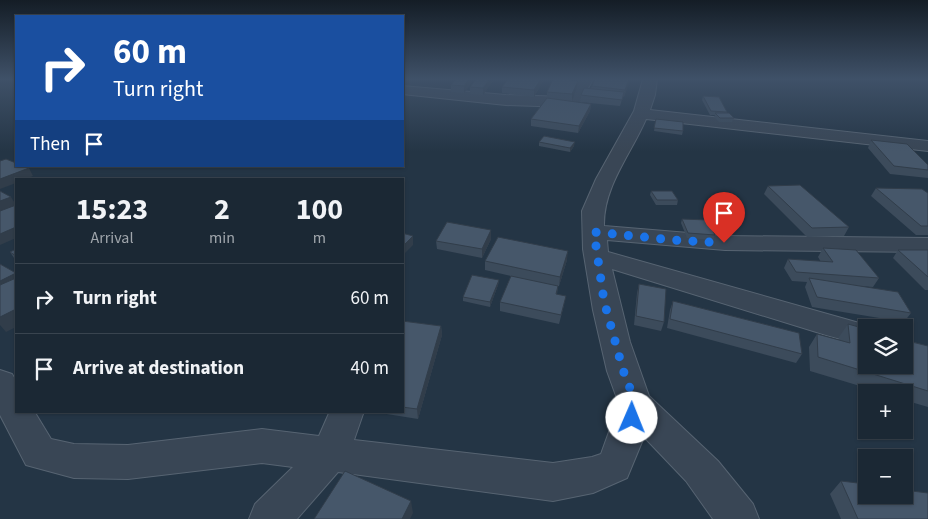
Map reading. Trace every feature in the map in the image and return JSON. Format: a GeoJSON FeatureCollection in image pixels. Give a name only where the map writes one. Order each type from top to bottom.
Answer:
{"type":"FeatureCollection","features":[{"type":"Feature","properties":{"kind":"street"},"geometry":{"type":"LineString","coordinates":[[643,103],[640,114],[600,192],[593,213],[604,301],[623,370],[636,404],[700,469],[738,519]]}},
{"type":"Feature","properties":{"kind":"street"},"geometry":{"type":"LineString","coordinates":[[640,114],[928,146]]}},
{"type":"Feature","properties":{"kind":"street"},"geometry":{"type":"LineString","coordinates":[[596,244],[673,240],[724,243],[928,245]]}},
{"type":"Feature","properties":{"kind":"street"},"geometry":{"type":"LineString","coordinates":[[596,244],[836,328],[858,333]]}},
{"type":"Feature","properties":{"kind":"street"},"geometry":{"type":"LineString","coordinates":[[0,383],[15,410]]}},
{"type":"Feature","properties":{"kind":"street"},"geometry":{"type":"LineString","coordinates":[[17,413],[39,453],[74,461],[128,462],[262,446],[331,453],[391,463],[553,482],[593,475],[614,466],[623,446],[636,404]]}},
{"type":"Feature","properties":{"kind":"street"},"geometry":{"type":"LineString","coordinates":[[270,519],[331,453],[346,413]]}},
{"type":"Feature","properties":{"kind":"building"},"geometry":{"type":"Polygon","coordinates":[[[543,103],[591,104],[579,126],[531,119],[543,103]]]}},
{"type":"Feature","properties":{"kind":"building"},"geometry":{"type":"Polygon","coordinates":[[[707,103],[722,103],[727,112],[711,111],[707,103]]]}},
{"type":"Feature","properties":{"kind":"building"},"geometry":{"type":"Polygon","coordinates":[[[715,113],[729,113],[734,118],[720,118],[715,113]]]}},
{"type":"Feature","properties":{"kind":"building"},"geometry":{"type":"Polygon","coordinates":[[[656,119],[683,122],[683,131],[654,128],[656,119]]]}},
{"type":"Feature","properties":{"kind":"building"},"geometry":{"type":"Polygon","coordinates":[[[544,136],[575,142],[570,148],[539,142],[544,136]]]}},
{"type":"Feature","properties":{"kind":"building"},"geometry":{"type":"Polygon","coordinates":[[[871,140],[907,144],[928,165],[928,170],[894,166],[871,140]]]}},
{"type":"Feature","properties":{"kind":"building"},"geometry":{"type":"Polygon","coordinates":[[[6,159],[15,163],[15,167],[29,168],[0,179],[0,161],[6,159]]]}},
{"type":"Feature","properties":{"kind":"building"},"geometry":{"type":"Polygon","coordinates":[[[800,185],[849,227],[812,228],[768,186],[800,185]]]}},
{"type":"Feature","properties":{"kind":"building"},"geometry":{"type":"Polygon","coordinates":[[[876,188],[922,189],[928,193],[928,226],[921,226],[876,188]]]}},
{"type":"Feature","properties":{"kind":"building"},"geometry":{"type":"Polygon","coordinates":[[[0,191],[11,197],[0,201],[0,191]]]}},
{"type":"Feature","properties":{"kind":"building"},"geometry":{"type":"Polygon","coordinates":[[[651,191],[672,191],[678,200],[657,200],[651,191]]]}},
{"type":"Feature","properties":{"kind":"building"},"geometry":{"type":"Polygon","coordinates":[[[15,205],[15,227],[0,234],[0,211],[15,205]]]}},
{"type":"Feature","properties":{"kind":"building"},"geometry":{"type":"Polygon","coordinates":[[[682,219],[708,220],[715,235],[688,233],[682,219]]]}},
{"type":"Feature","properties":{"kind":"building"},"geometry":{"type":"Polygon","coordinates":[[[447,222],[491,230],[482,249],[436,241],[447,222]]]}},
{"type":"Feature","properties":{"kind":"building"},"geometry":{"type":"Polygon","coordinates":[[[404,234],[413,236],[404,245],[404,234]]]}},
{"type":"Feature","properties":{"kind":"building"},"geometry":{"type":"Polygon","coordinates":[[[498,237],[568,251],[560,277],[485,261],[498,237]]]}},
{"type":"Feature","properties":{"kind":"building"},"geometry":{"type":"Polygon","coordinates":[[[823,248],[856,250],[879,278],[796,272],[788,259],[833,262],[823,248]]]}},
{"type":"Feature","properties":{"kind":"building"},"geometry":{"type":"Polygon","coordinates":[[[898,250],[928,250],[928,277],[898,250]]]}},
{"type":"Feature","properties":{"kind":"building"},"geometry":{"type":"Polygon","coordinates":[[[0,264],[15,272],[15,274],[0,281],[0,264]]]}},
{"type":"Feature","properties":{"kind":"building"},"geometry":{"type":"Polygon","coordinates":[[[472,275],[499,280],[490,302],[463,297],[472,275]]]}},
{"type":"Feature","properties":{"kind":"building"},"geometry":{"type":"Polygon","coordinates":[[[511,276],[558,286],[556,294],[566,296],[561,315],[500,302],[511,276]]]}},
{"type":"Feature","properties":{"kind":"building"},"geometry":{"type":"Polygon","coordinates":[[[15,278],[15,310],[0,317],[0,285],[15,278]]]}},
{"type":"Feature","properties":{"kind":"building"},"geometry":{"type":"Polygon","coordinates":[[[809,278],[898,292],[911,313],[817,297],[809,278]]]}},
{"type":"Feature","properties":{"kind":"building"},"geometry":{"type":"Polygon","coordinates":[[[639,284],[666,289],[664,322],[636,316],[639,284]]]}},
{"type":"Feature","properties":{"kind":"building"},"geometry":{"type":"Polygon","coordinates":[[[673,301],[799,333],[802,354],[670,319],[673,301]]]}},
{"type":"Feature","properties":{"kind":"building"},"geometry":{"type":"Polygon","coordinates":[[[404,321],[441,326],[417,409],[404,407],[404,321]]]}},
{"type":"Feature","properties":{"kind":"building"},"geometry":{"type":"Polygon","coordinates":[[[848,324],[858,327],[858,369],[818,357],[817,334],[850,343],[848,324]]]}},
{"type":"Feature","properties":{"kind":"building"},"geometry":{"type":"Polygon","coordinates":[[[913,342],[928,346],[928,391],[913,386],[913,384],[905,384],[873,374],[913,374],[913,342]]]}},
{"type":"Feature","properties":{"kind":"building"},"geometry":{"type":"Polygon","coordinates":[[[345,471],[411,501],[402,519],[314,519],[345,471]]]}},
{"type":"Feature","properties":{"kind":"building"},"geometry":{"type":"Polygon","coordinates":[[[841,481],[858,483],[858,504],[913,504],[913,491],[928,493],[928,519],[858,519],[841,481]]]}},
{"type":"Feature","properties":{"kind":"route"},"geometry":{"type":"LineString","coordinates":[[632,418],[636,404],[623,370],[604,301],[594,232],[724,243]]}}]}
